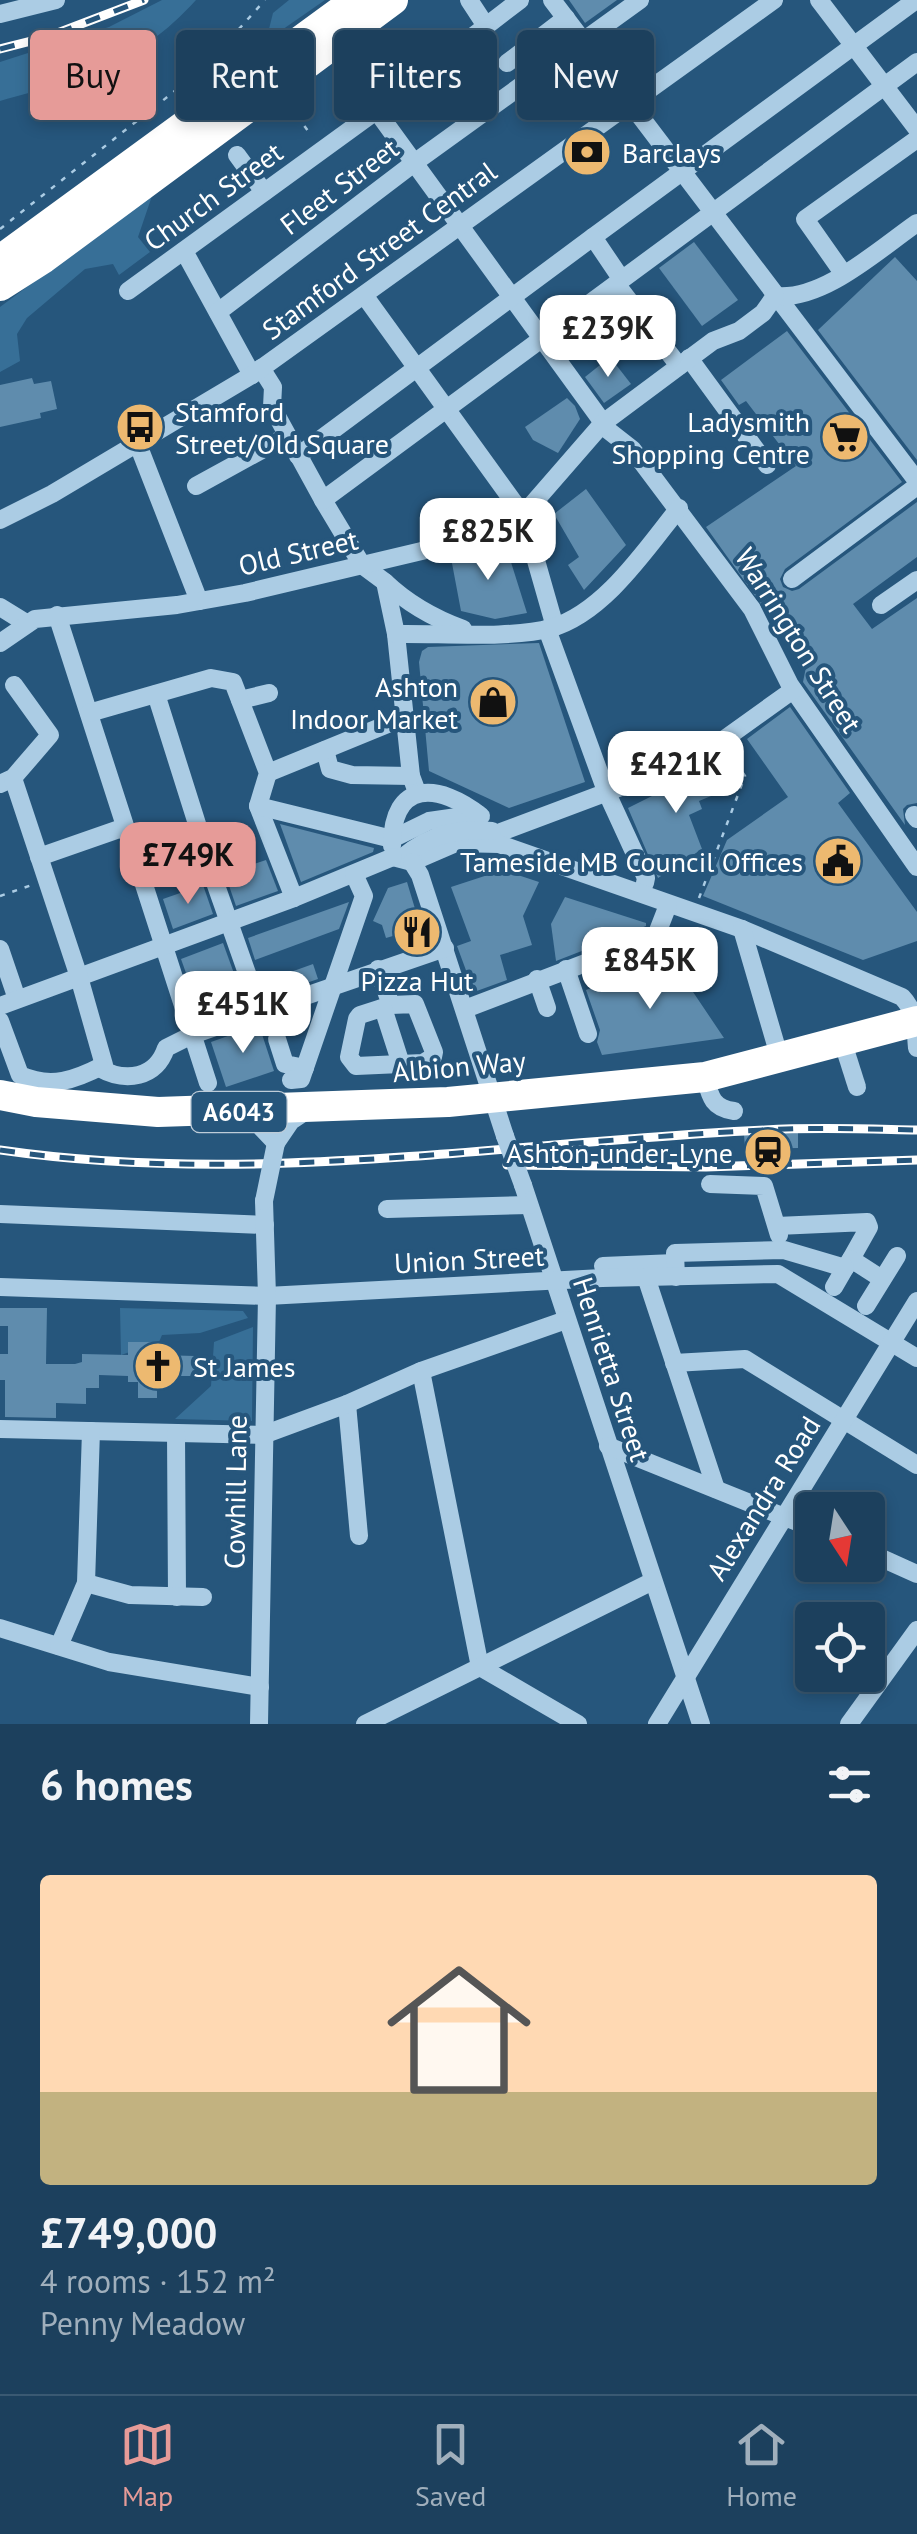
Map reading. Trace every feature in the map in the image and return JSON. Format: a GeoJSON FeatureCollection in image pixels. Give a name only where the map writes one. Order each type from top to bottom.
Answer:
{"type":"FeatureCollection","features":[{"type":"Feature","properties":{"kind":"highway"},"geometry":{"type":"LineString","coordinates":[[0,260],[356,0]]}},
{"type":"Feature","properties":{"kind":"highway"},"geometry":{"type":"LineString","coordinates":[[0,295],[44,258],[393,0]]}},
{"type":"Feature","properties":{"kind":"highway"},"geometry":{"type":"LineString","coordinates":[[0,286],[44,258]]}},
{"type":"Feature","properties":{"kind":"highway","name":"Albion Way"},"geometry":{"type":"LineString","coordinates":[[5,1091],[36,1102],[158,1112],[442,1103],[706,1077],[917,1021]]}},
{"type":"Feature","properties":{"kind":"street"},"geometry":{"type":"LineString","coordinates":[[0,14],[56,0]]}},
{"type":"Feature","properties":{"kind":"street"},"geometry":{"type":"LineString","coordinates":[[469,0],[486,26]]}},
{"type":"Feature","properties":{"kind":"street","name":"Church Street"},"geometry":{"type":"LineString","coordinates":[[481,30],[520,0]]}},
{"type":"Feature","properties":{"kind":"street"},"geometry":{"type":"LineString","coordinates":[[552,0],[575,30]]}},
{"type":"Feature","properties":{"kind":"street","name":"Fleet Street"},"geometry":{"type":"LineString","coordinates":[[598,30],[640,0]]}},
{"type":"Feature","properties":{"kind":"street","name":"Stamford Street Central"},"geometry":{"type":"LineString","coordinates":[[654,87],[774,0]]}},
{"type":"Feature","properties":{"kind":"street"},"geometry":{"type":"LineString","coordinates":[[820,0],[917,128]]}},
{"type":"Feature","properties":{"kind":"street"},"geometry":{"type":"LineString","coordinates":[[298,456],[916,0]]}},
{"type":"Feature","properties":{"kind":"street"},"geometry":{"type":"LineString","coordinates":[[506,62],[566,18]]}},
{"type":"Feature","properties":{"kind":"street"},"geometry":{"type":"LineString","coordinates":[[322,500],[917,62]]}},
{"type":"Feature","properties":{"kind":"street","name":"Fleet Street"},"geometry":{"type":"LineString","coordinates":[[218,312],[517,89]]}},
{"type":"Feature","properties":{"kind":"street","name":"Church Street"},"geometry":{"type":"LineString","coordinates":[[128,291],[362,120]]}},
{"type":"Feature","properties":{"kind":"street","name":"Warrington Street"},"geometry":{"type":"LineString","coordinates":[[383,120],[604,424],[632,450],[752,609],[794,690],[917,867]]}},
{"type":"Feature","properties":{"kind":"street","name":"Stamford Street Central"},"geometry":{"type":"LineString","coordinates":[[0,520],[52,494],[257,372],[608,120]]}},
{"type":"Feature","properties":{"kind":"street"},"geometry":{"type":"LineString","coordinates":[[642,120],[917,484],[792,579]]}},
{"type":"Feature","properties":{"kind":"street"},"geometry":{"type":"LineString","coordinates":[[844,273],[805,219],[917,139]]}},
{"type":"Feature","properties":{"kind":"street"},"geometry":{"type":"LineString","coordinates":[[237,155],[264,192]]}},
{"type":"Feature","properties":{"kind":"street"},"geometry":{"type":"LineString","coordinates":[[776,296],[795,298],[817,291],[917,223]]}},
{"type":"Feature","properties":{"kind":"street"},"geometry":{"type":"LineString","coordinates":[[592,237],[662,344],[684,362],[767,465]]}},
{"type":"Feature","properties":{"kind":"street"},"geometry":{"type":"LineString","coordinates":[[184,250],[218,312],[257,372],[273,387],[272,407],[362,565],[402,598],[436,618],[473,632]]}},
{"type":"Feature","properties":{"kind":"street"},"geometry":{"type":"LineString","coordinates":[[364,295],[524,516],[551,628],[606,791],[645,882]]}},
{"type":"Feature","properties":{"kind":"street","name":"Old Street"},"geometry":{"type":"LineString","coordinates":[[26,623],[57,615],[199,601],[447,545],[524,516],[604,424],[713,341],[739,331],[763,313],[776,296]]}},
{"type":"Feature","properties":{"kind":"street"},"geometry":{"type":"LineString","coordinates":[[196,486],[287,436]]}},
{"type":"Feature","properties":{"kind":"street"},"geometry":{"type":"LineString","coordinates":[[136,442],[199,601]]}},
{"type":"Feature","properties":{"kind":"street"},"geometry":{"type":"LineString","coordinates":[[396,634],[551,628],[589,606],[620,580],[678,508]]}},
{"type":"Feature","properties":{"kind":"street"},"geometry":{"type":"LineString","coordinates":[[881,605],[917,580]]}},
{"type":"Feature","properties":{"kind":"street"},"geometry":{"type":"LineString","coordinates":[[386,582],[414,784],[406,800],[400,854]]}},
{"type":"Feature","properties":{"kind":"street"},"geometry":{"type":"LineString","coordinates":[[0,607],[26,623],[0,643]]}},
{"type":"Feature","properties":{"kind":"street"},"geometry":{"type":"LineString","coordinates":[[57,615],[208,1083]]}},
{"type":"Feature","properties":{"kind":"street"},"geometry":{"type":"LineString","coordinates":[[89,713],[211,678],[233,682],[268,773],[258,806],[294,898]]}},
{"type":"Feature","properties":{"kind":"street"},"geometry":{"type":"LineString","coordinates":[[14,684],[50,736],[6,781],[39,856],[79,976],[102,1067],[119,1076],[152,1071],[159,1067],[166,1048],[192,1035],[445,948]]}},
{"type":"Feature","properties":{"kind":"street"},"geometry":{"type":"LineString","coordinates":[[0,949],[9,1002],[294,898],[400,854],[500,838],[606,791],[698,758],[794,690]]}},
{"type":"Feature","properties":{"kind":"street"},"geometry":{"type":"LineString","coordinates":[[240,700],[269,692]]}},
{"type":"Feature","properties":{"kind":"street"},"geometry":{"type":"LineString","coordinates":[[156,694],[204,846]]}},
{"type":"Feature","properties":{"kind":"street"},"geometry":{"type":"LineString","coordinates":[[268,773],[405,718]]}},
{"type":"Feature","properties":{"kind":"street"},"geometry":{"type":"LineString","coordinates":[[320,752],[330,769],[433,790],[467,805],[500,838],[668,905],[742,929],[892,991],[912,1007],[917,1021],[917,1048]]}},
{"type":"Feature","properties":{"kind":"street"},"geometry":{"type":"LineString","coordinates":[[258,806],[400,854]]}},
{"type":"Feature","properties":{"kind":"street"},"geometry":{"type":"LineString","coordinates":[[400,854],[429,821],[478,814]]}},
{"type":"Feature","properties":{"kind":"street"},"geometry":{"type":"LineString","coordinates":[[39,856],[126,827]]}},
{"type":"Feature","properties":{"kind":"street"},"geometry":{"type":"LineString","coordinates":[[465,1009],[656,936],[668,905],[658,888],[645,882],[500,838]]}},
{"type":"Feature","properties":{"kind":"street","name":"Henrietta Street"},"geometry":{"type":"LineString","coordinates":[[400,854],[420,875],[701,1724]]}},
{"type":"Feature","properties":{"kind":"street"},"geometry":{"type":"LineString","coordinates":[[212,874],[260,1010]]}},
{"type":"Feature","properties":{"kind":"street"},"geometry":{"type":"LineString","coordinates":[[277,1038],[285,1064],[298,1074],[364,896],[354,874]]}},
{"type":"Feature","properties":{"kind":"street"},"geometry":{"type":"LineString","coordinates":[[742,929],[780,1059]]}},
{"type":"Feature","properties":{"kind":"street"},"geometry":{"type":"LineString","coordinates":[[378,970],[401,1064]]}},
{"type":"Feature","properties":{"kind":"street"},"geometry":{"type":"LineString","coordinates":[[566,970],[588,1034]]}},
{"type":"Feature","properties":{"kind":"street"},"geometry":{"type":"LineString","coordinates":[[537,980],[546,1008]]}},
{"type":"Feature","properties":{"kind":"street"},"geometry":{"type":"LineString","coordinates":[[415,1004],[434,1052],[429,1061],[356,1066],[349,1057],[357,1019],[387,1007],[415,1004]]}},
{"type":"Feature","properties":{"kind":"street"},"geometry":{"type":"LineString","coordinates":[[0,1021],[5,1091],[58,1084],[102,1067]]}},
{"type":"Feature","properties":{"kind":"street"},"geometry":{"type":"LineString","coordinates":[[843,1043],[857,1087]]}},
{"type":"Feature","properties":{"kind":"street"},"geometry":{"type":"LineString","coordinates":[[706,1077],[711,1101],[722,1109],[734,1110]]}},
{"type":"Feature","properties":{"kind":"street"},"geometry":{"type":"LineString","coordinates":[[230,1112],[257,1123],[276,1143],[291,1121],[310,1108]]}},
{"type":"Feature","properties":{"kind":"street","name":"Cowhill Lane"},"geometry":{"type":"LineString","coordinates":[[258,1724],[267,1296],[264,1201],[276,1143]]}},
{"type":"Feature","properties":{"kind":"street"},"geometry":{"type":"LineString","coordinates":[[710,1184],[764,1186],[784,1250]]}},
{"type":"Feature","properties":{"kind":"street"},"geometry":{"type":"LineString","coordinates":[[387,1209],[529,1205]]}},
{"type":"Feature","properties":{"kind":"street"},"geometry":{"type":"LineString","coordinates":[[0,1214],[265,1225]]}},
{"type":"Feature","properties":{"kind":"street"},"geometry":{"type":"LineString","coordinates":[[777,1226],[867,1222],[869,1227],[834,1286]]}},
{"type":"Feature","properties":{"kind":"street"},"geometry":{"type":"LineString","coordinates":[[603,1266],[675,1270],[675,1253],[784,1250],[848,1264],[882,1279]]}},
{"type":"Feature","properties":{"kind":"street"},"geometry":{"type":"LineString","coordinates":[[866,1306],[896,1256]]}},
{"type":"Feature","properties":{"kind":"street","name":"Union Street"},"geometry":{"type":"LineString","coordinates":[[0,1287],[267,1296],[646,1277],[675,1270],[778,1274],[917,1358]]}},
{"type":"Feature","properties":{"kind":"street"},"geometry":{"type":"LineString","coordinates":[[646,1277],[716,1489]]}},
{"type":"Feature","properties":{"kind":"street","name":"Alexandra Road"},"geometry":{"type":"LineString","coordinates":[[657,1724],[917,1301]]}},
{"type":"Feature","properties":{"kind":"street"},"geometry":{"type":"LineString","coordinates":[[0,1430],[263,1435],[421,1370],[566,1320]]}},
{"type":"Feature","properties":{"kind":"street"},"geometry":{"type":"LineString","coordinates":[[674,1363],[745,1360],[917,1465]]}},
{"type":"Feature","properties":{"kind":"street"},"geometry":{"type":"LineString","coordinates":[[421,1370],[480,1667],[578,1724]]}},
{"type":"Feature","properties":{"kind":"street"},"geometry":{"type":"LineString","coordinates":[[346,1404],[358,1536]]}},
{"type":"Feature","properties":{"kind":"street"},"geometry":{"type":"LineString","coordinates":[[59,1646],[86,1583],[91,1431]]}},
{"type":"Feature","properties":{"kind":"street"},"geometry":{"type":"LineString","coordinates":[[176,1433],[176,1597]]}},
{"type":"Feature","properties":{"kind":"street"},"geometry":{"type":"LineString","coordinates":[[608,1446],[795,1521]]}},
{"type":"Feature","properties":{"kind":"street"},"geometry":{"type":"LineString","coordinates":[[885,1560],[917,1574]]}},
{"type":"Feature","properties":{"kind":"street"},"geometry":{"type":"LineString","coordinates":[[365,1724],[388,1719],[480,1667],[653,1581]]}},
{"type":"Feature","properties":{"kind":"street"},"geometry":{"type":"LineString","coordinates":[[86,1583],[130,1595],[203,1598]]}},
{"type":"Feature","properties":{"kind":"street"},"geometry":{"type":"LineString","coordinates":[[0,1628],[109,1662],[260,1688]]}},
{"type":"Feature","properties":{"kind":"street"},"geometry":{"type":"LineString","coordinates":[[850,1724],[917,1630]]}},
{"type":"Feature","properties":{"kind":"path"},"geometry":{"type":"LineString","coordinates":[[238,30],[265,0]]}},
{"type":"Feature","properties":{"kind":"path"},"geometry":{"type":"LineString","coordinates":[[0,229],[176,90]]}},
{"type":"Feature","properties":{"kind":"path"},"geometry":{"type":"LineString","coordinates":[[299,120],[314,139]]}},
{"type":"Feature","properties":{"kind":"path"},"geometry":{"type":"LineString","coordinates":[[693,914],[745,776],[722,742]]}},
{"type":"Feature","properties":{"kind":"path"},"geometry":{"type":"LineString","coordinates":[[0,896],[47,880]]}},
{"type":"Feature","properties":{"kind":"shaded area"},"geometry":{"type":"Polygon","coordinates":[[[162,0],[196,0],[156,37],[156,30],[100,30],[162,0]]]}},
{"type":"Feature","properties":{"kind":"shaded area"},"geometry":{"type":"Polygon","coordinates":[[[289,0],[325,0],[282,30],[269,30],[273,13],[289,0]]]}},
{"type":"Feature","properties":{"kind":"shaded area"},"geometry":{"type":"Polygon","coordinates":[[[30,52],[30,93],[0,101],[0,62],[30,52]]]}},
{"type":"Feature","properties":{"kind":"shaded area"},"geometry":{"type":"Polygon","coordinates":[[[153,193],[138,237],[150,252],[119,275],[113,264],[85,269],[27,318],[17,334],[20,361],[0,372],[0,307],[153,193]]]}},
{"type":"Feature","properties":{"kind":"shaded area"},"geometry":{"type":"Polygon","coordinates":[[[120,1308],[243,1311],[248,1318],[200,1333],[162,1335],[159,1342],[121,1355],[120,1308]]]}},
{"type":"Feature","properties":{"kind":"shaded area"},"geometry":{"type":"Polygon","coordinates":[[[253,1327],[252,1421],[175,1419],[211,1386],[214,1342],[253,1327]]]}},
{"type":"Feature","properties":{"kind":"building"},"geometry":{"type":"Polygon","coordinates":[[[569,0],[617,0],[585,23],[569,0]]]}},
{"type":"Feature","properties":{"kind":"building"},"geometry":{"type":"Polygon","coordinates":[[[694,242],[738,300],[702,326],[659,268],[694,242]]]}},
{"type":"Feature","properties":{"kind":"building"},"geometry":{"type":"Polygon","coordinates":[[[895,257],[917,281],[917,460],[818,330],[895,257]]]}},
{"type":"Feature","properties":{"kind":"building","name":"Ladysmith Shopping Centre"},"geometry":{"type":"Polygon","coordinates":[[[787,331],[902,482],[785,569],[780,579],[783,587],[799,589],[917,502],[917,557],[853,604],[872,629],[917,598],[917,803],[903,809],[905,825],[803,682],[806,667],[706,527],[796,466],[746,401],[739,405],[721,380],[787,331]]]}},
{"type":"Feature","properties":{"kind":"building"},"geometry":{"type":"Polygon","coordinates":[[[610,357],[631,384],[604,403],[585,377],[610,357]]]}},
{"type":"Feature","properties":{"kind":"building"},"geometry":{"type":"Polygon","coordinates":[[[32,378],[34,384],[51,381],[57,409],[40,413],[41,418],[0,427],[0,385],[32,378]]]}},
{"type":"Feature","properties":{"kind":"building"},"geometry":{"type":"Polygon","coordinates":[[[567,398],[580,419],[558,453],[533,440],[525,427],[567,398]]]}},
{"type":"Feature","properties":{"kind":"building"},"geometry":{"type":"Polygon","coordinates":[[[586,489],[626,545],[584,590],[568,565],[579,557],[554,514],[586,489]]]}},
{"type":"Feature","properties":{"kind":"building"},"geometry":{"type":"Polygon","coordinates":[[[503,537],[527,613],[495,619],[461,611],[451,558],[476,553],[503,537]]]}},
{"type":"Feature","properties":{"kind":"building","name":"Ashton Indoor Market"},"geometry":{"type":"Polygon","coordinates":[[[539,643],[585,782],[509,808],[429,771],[419,662],[422,651],[428,647],[539,643]]]}},
{"type":"Feature","properties":{"kind":"building"},"geometry":{"type":"Polygon","coordinates":[[[790,707],[850,793],[838,803],[917,912],[917,941],[863,960],[703,896],[727,840],[788,797],[747,739],[790,707]]]}},
{"type":"Feature","properties":{"kind":"building"},"geometry":{"type":"Polygon","coordinates":[[[718,759],[735,786],[699,801],[702,809],[689,815],[702,849],[658,878],[628,808],[658,793],[655,788],[703,770],[718,759]]]}},
{"type":"Feature","properties":{"kind":"building"},"geometry":{"type":"Polygon","coordinates":[[[280,824],[374,848],[373,852],[301,882],[280,824]]]}},
{"type":"Feature","properties":{"kind":"building"},"geometry":{"type":"Polygon","coordinates":[[[266,860],[278,891],[236,906],[225,874],[266,860]]]}},
{"type":"Feature","properties":{"kind":"building"},"geometry":{"type":"Polygon","coordinates":[[[503,870],[539,882],[523,916],[532,945],[500,955],[507,980],[474,992],[457,946],[471,941],[451,887],[503,870]]]}},
{"type":"Feature","properties":{"kind":"building"},"geometry":{"type":"Polygon","coordinates":[[[407,882],[425,942],[407,948],[403,933],[386,938],[382,925],[373,921],[388,888],[407,882]]]}},
{"type":"Feature","properties":{"kind":"building"},"geometry":{"type":"Polygon","coordinates":[[[203,885],[213,914],[173,929],[163,899],[203,885]]]}},
{"type":"Feature","properties":{"kind":"building"},"geometry":{"type":"Polygon","coordinates":[[[565,897],[646,926],[556,961],[551,924],[565,897]]]}},
{"type":"Feature","properties":{"kind":"building"},"geometry":{"type":"Polygon","coordinates":[[[349,902],[339,929],[255,960],[248,938],[349,902]]]}},
{"type":"Feature","properties":{"kind":"building"},"geometry":{"type":"Polygon","coordinates":[[[223,943],[245,1004],[202,1018],[181,959],[223,943]]]}},
{"type":"Feature","properties":{"kind":"building"},"geometry":{"type":"Polygon","coordinates":[[[679,962],[688,967],[689,986],[724,1038],[602,1055],[597,1042],[600,1030],[586,990],[635,971],[637,977],[679,962]]]}},
{"type":"Feature","properties":{"kind":"building"},"geometry":{"type":"Polygon","coordinates":[[[313,964],[318,979],[268,996],[263,982],[313,964]]]}},
{"type":"Feature","properties":{"kind":"building"},"geometry":{"type":"Polygon","coordinates":[[[259,1025],[274,1071],[226,1087],[211,1042],[259,1025]]]}},
{"type":"Feature","properties":{"kind":"building"},"geometry":{"type":"Polygon","coordinates":[[[798,1133],[798,1148],[745,1149],[744,1134],[798,1133]]]}},
{"type":"Feature","properties":{"kind":"building"},"geometry":{"type":"Polygon","coordinates":[[[0,1308],[47,1308],[46,1364],[75,1364],[82,1362],[82,1354],[128,1355],[128,1342],[159,1342],[159,1355],[195,1356],[195,1376],[157,1376],[157,1398],[138,1398],[138,1382],[128,1382],[128,1376],[99,1375],[99,1388],[86,1388],[86,1404],[56,1403],[56,1418],[5,1417],[0,1354],[8,1354],[8,1326],[0,1326],[0,1308]]]}},
{"type":"Feature","properties":{"kind":"railway"},"geometry":{"type":"LineString","coordinates":[[0,49],[47,37],[144,0]]}},
{"type":"Feature","properties":{"kind":"railway"},"geometry":{"type":"LineString","coordinates":[[0,1150],[96,1160],[287,1163],[765,1130],[917,1130]]}},
{"type":"Feature","properties":{"kind":"railway"},"geometry":{"type":"LineString","coordinates":[[507,1165],[706,1167],[917,1160]]}},
{"type":"Feature","properties":{"kind":"place","name":"Barclays"},"geometry":{"type":"Point","coordinates":[587,152]}},
{"type":"Feature","properties":{"kind":"place","name":"Stamford Street/Old Square"},"geometry":{"type":"Point","coordinates":[140,427]}},
{"type":"Feature","properties":{"kind":"place","name":"Ladysmith Shopping Centre"},"geometry":{"type":"Point","coordinates":[845,437]}},
{"type":"Feature","properties":{"kind":"place","name":"Ashton Indoor Market"},"geometry":{"type":"Point","coordinates":[493,702]}},
{"type":"Feature","properties":{"kind":"place","name":"Tameside MB Council Offices"},"geometry":{"type":"Point","coordinates":[838,861]}},
{"type":"Feature","properties":{"kind":"place","name":"Pizza Hut"},"geometry":{"type":"Point","coordinates":[417,932]}},
{"type":"Feature","properties":{"kind":"place","name":"Ashton-under-Lyne"},"geometry":{"type":"Point","coordinates":[768,1152]}},
{"type":"Feature","properties":{"kind":"place","name":"St James"},"geometry":{"type":"Point","coordinates":[158,1366]}}]}
